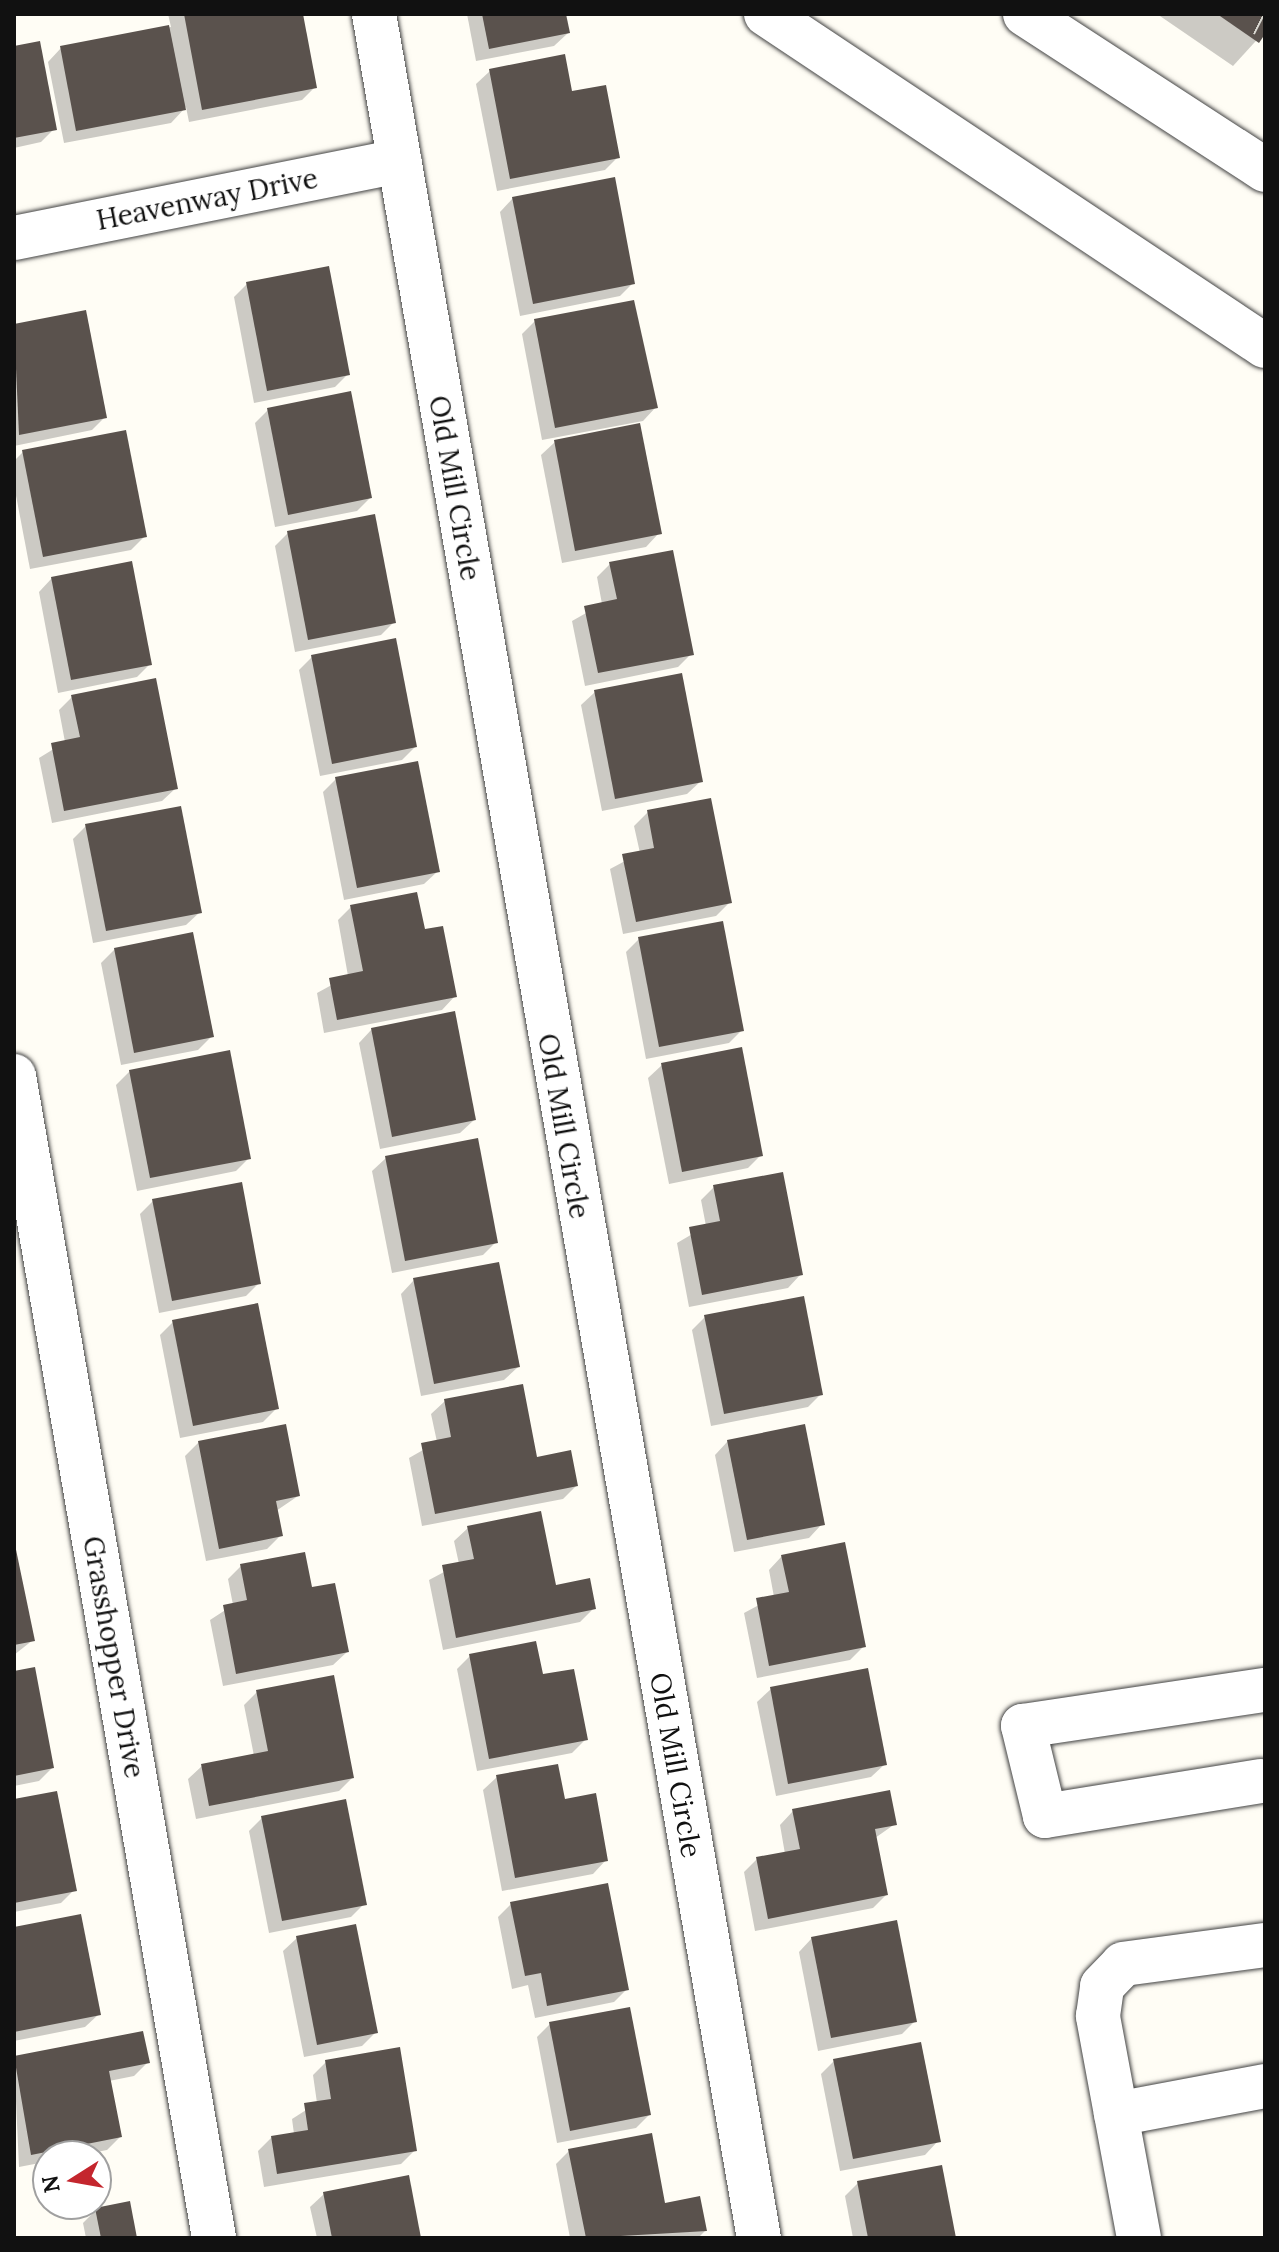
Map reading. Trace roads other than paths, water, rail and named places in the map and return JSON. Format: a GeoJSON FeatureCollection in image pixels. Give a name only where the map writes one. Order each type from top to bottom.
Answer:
{"type":"FeatureCollection","features":[{"type":"Feature","properties":{"kind":"street","name":"Old Mill Circle"},"geometry":{"type":"LineString","coordinates":[[374,14],[759,2238]]}},
{"type":"Feature","properties":{"kind":"street"},"geometry":{"type":"LineString","coordinates":[[766,14],[1265,346]]}},
{"type":"Feature","properties":{"kind":"street"},"geometry":{"type":"LineString","coordinates":[[1025,14],[1265,170]]}},
{"type":"Feature","properties":{"kind":"street","name":"Heavenway Drive"},"geometry":{"type":"LineString","coordinates":[[14,238],[399,161]]}},
{"type":"Feature","properties":{"kind":"street","name":"Grasshopper Drive"},"geometry":{"type":"LineString","coordinates":[[14,1076],[214,2238]]}},
{"type":"Feature","properties":{"kind":"street"},"geometry":{"type":"LineString","coordinates":[[1261,1781],[1045,1816],[1023,1726],[1265,1690]]}},
{"type":"Feature","properties":{"kind":"street"},"geometry":{"type":"LineString","coordinates":[[1139,2238],[1098,2016],[1102,1986],[1123,1964],[1265,1945]]}},
{"type":"Feature","properties":{"kind":"street"},"geometry":{"type":"LineString","coordinates":[[1116,2114],[1265,2086]]}}]}
